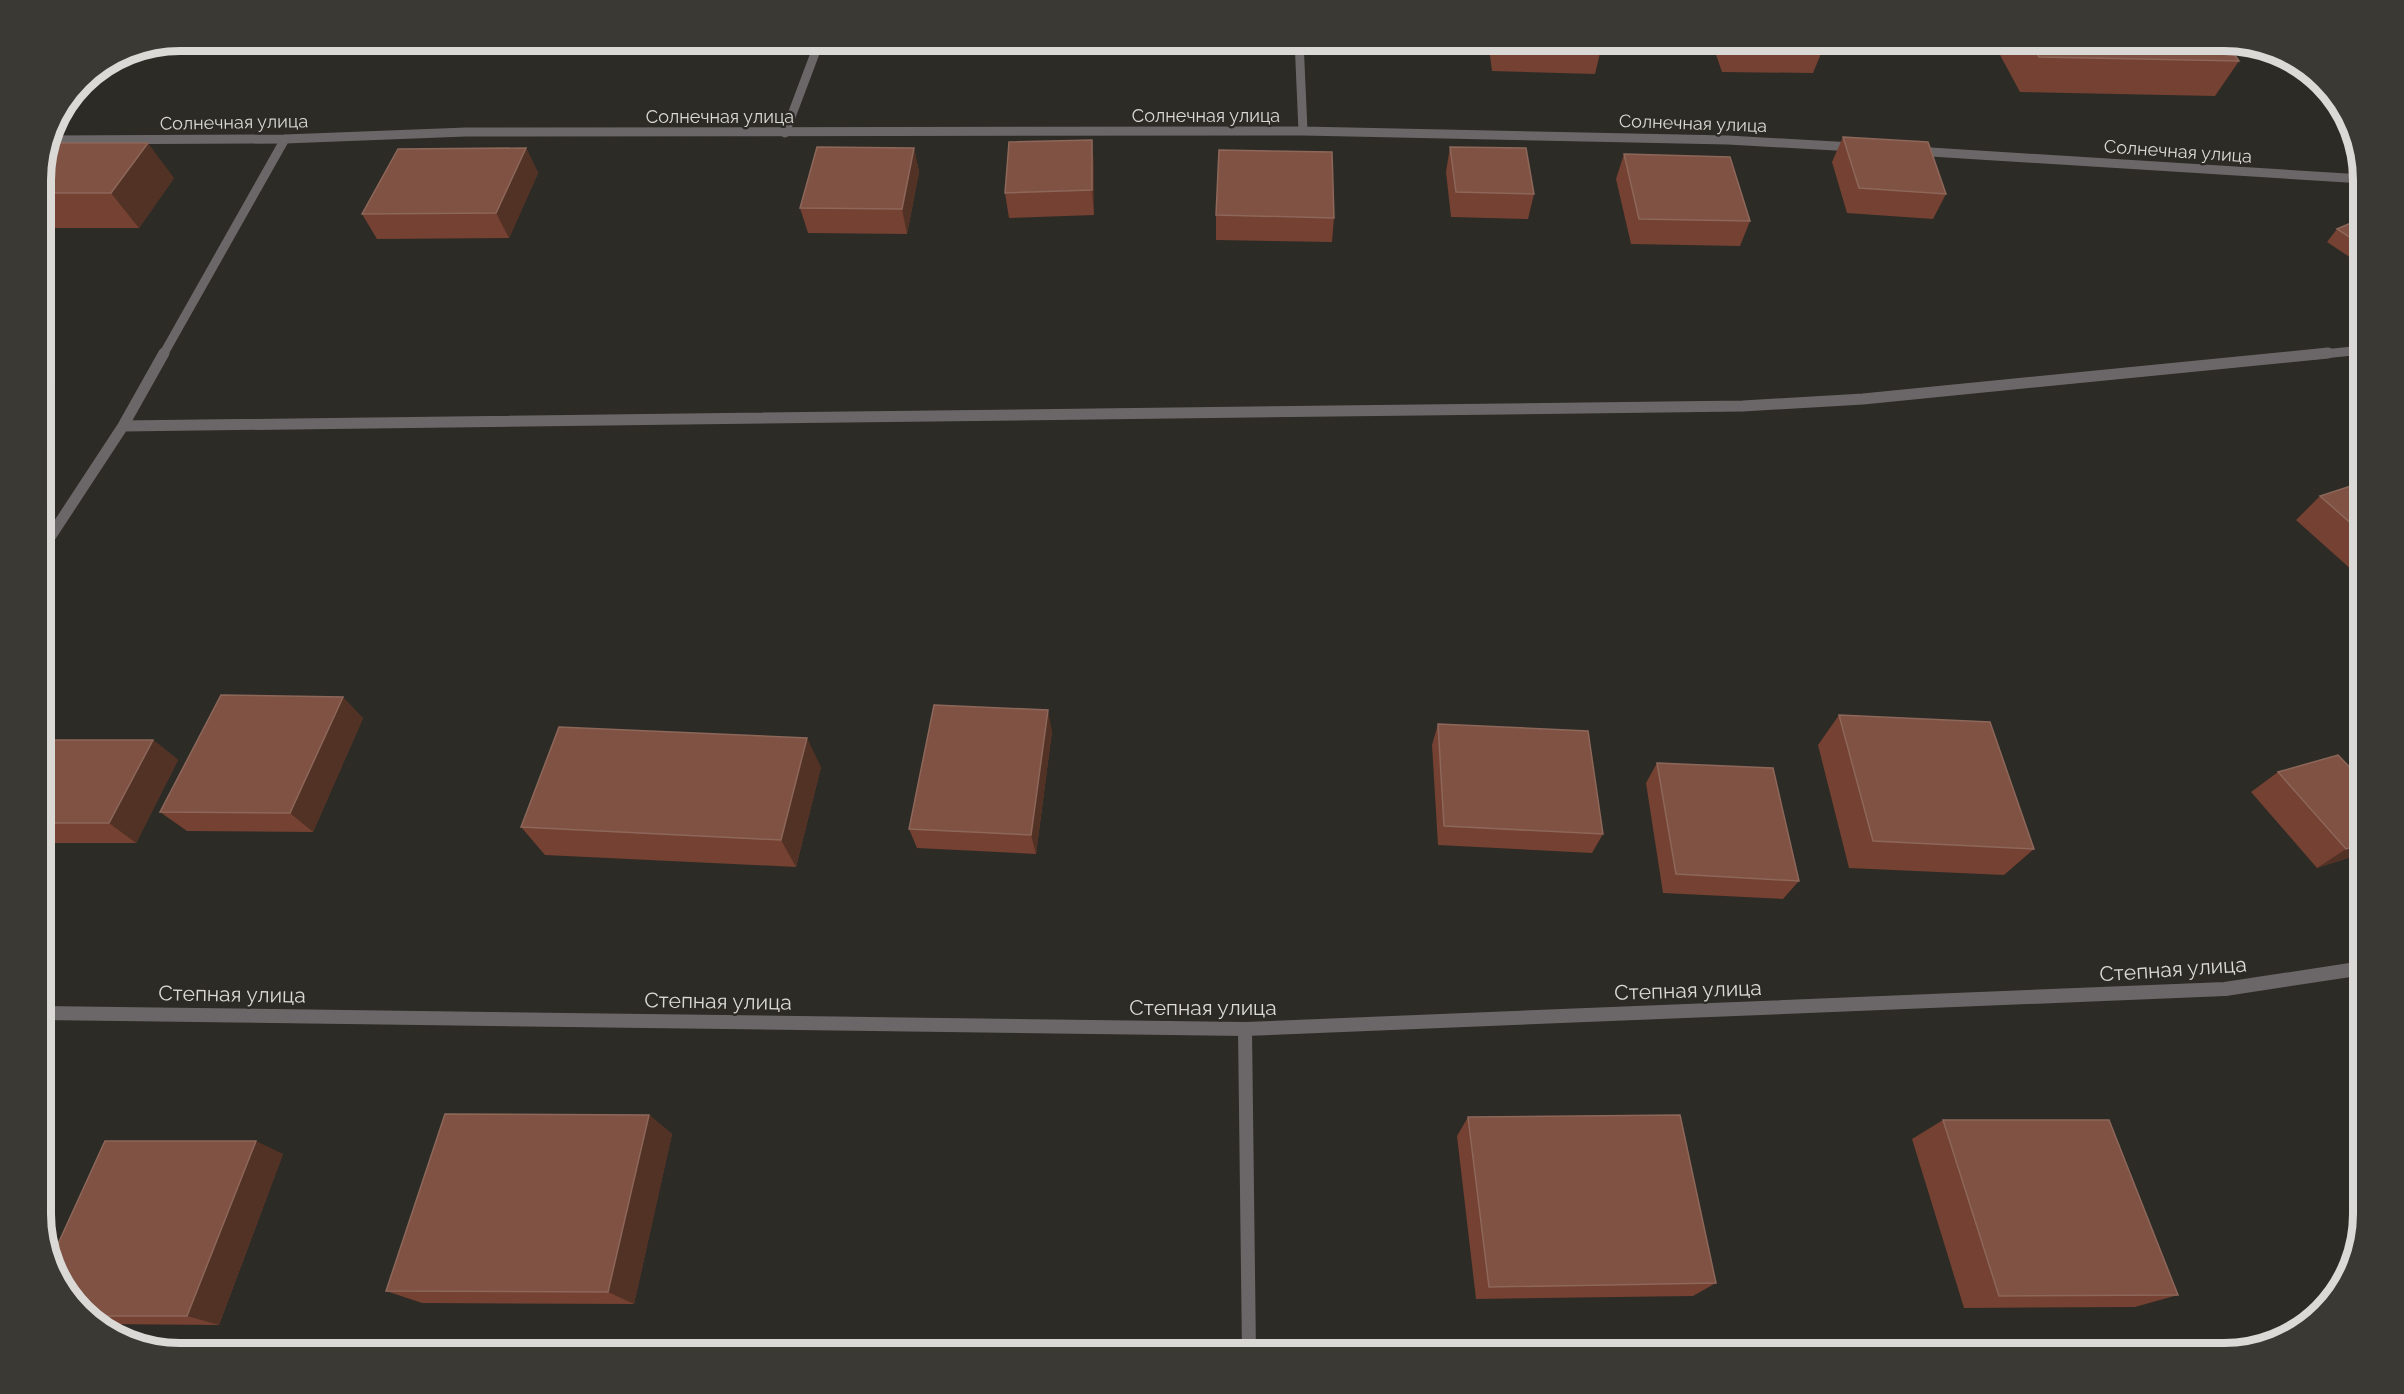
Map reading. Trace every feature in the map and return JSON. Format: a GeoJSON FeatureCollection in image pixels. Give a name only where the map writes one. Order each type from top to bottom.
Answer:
{"type":"FeatureCollection","features":[{"type":"Feature","properties":{"kind":"street"},"geometry":{"type":"LineString","coordinates":[[785,133],[816,51]]}},
{"type":"Feature","properties":{"kind":"street"},"geometry":{"type":"LineString","coordinates":[[1299,51],[1303,131]]}},
{"type":"Feature","properties":{"kind":"street","name":"Солнечная улица"},"geometry":{"type":"LineString","coordinates":[[58,140],[285,139],[466,132],[1303,131],[1728,140],[1869,148]]}},
{"type":"Feature","properties":{"kind":"street"},"geometry":{"type":"LineString","coordinates":[[51,536],[123,426],[285,139]]}},
{"type":"Feature","properties":{"kind":"street","name":"Солнечная улица"},"geometry":{"type":"LineString","coordinates":[[1904,150],[2352,178]]}},
{"type":"Feature","properties":{"kind":"street"},"geometry":{"type":"LineString","coordinates":[[123,426],[1743,406],[1863,399],[2353,351]]}},
{"type":"Feature","properties":{"kind":"street","name":"Степная улица"},"geometry":{"type":"LineString","coordinates":[[51,1013],[1245,1029],[2225,989],[2353,970]]}},
{"type":"Feature","properties":{"kind":"street"},"geometry":{"type":"LineString","coordinates":[[1245,1029],[1249,1343]]}},
{"type":"Feature","properties":{"kind":"building"},"geometry":{"type":"Polygon","coordinates":[[[2036,51],[2224,51],[2232,51],[2239,61],[2039,57],[2036,51]]]}},
{"type":"Feature","properties":{"kind":"building"},"geometry":{"type":"Polygon","coordinates":[[[1843,137],[1928,142],[1946,194],[1859,188],[1843,137]]]}},
{"type":"Feature","properties":{"kind":"building"},"geometry":{"type":"Polygon","coordinates":[[[1092,140],[1092,190],[1005,193],[1009,142],[1092,140]]]}},
{"type":"Feature","properties":{"kind":"building"},"geometry":{"type":"Polygon","coordinates":[[[56,143],[148,143],[111,193],[51,193],[51,172],[56,143]]]}},
{"type":"Feature","properties":{"kind":"building"},"geometry":{"type":"Polygon","coordinates":[[[817,147],[914,148],[902,209],[800,208],[817,147]]]}},
{"type":"Feature","properties":{"kind":"building"},"geometry":{"type":"Polygon","coordinates":[[[1450,147],[1526,148],[1534,194],[1456,192],[1450,147]]]}},
{"type":"Feature","properties":{"kind":"building"},"geometry":{"type":"Polygon","coordinates":[[[526,148],[496,213],[362,214],[398,149],[526,148]]]}},
{"type":"Feature","properties":{"kind":"building"},"geometry":{"type":"Polygon","coordinates":[[[1219,150],[1332,152],[1334,218],[1216,215],[1219,150]]]}},
{"type":"Feature","properties":{"kind":"building"},"geometry":{"type":"Polygon","coordinates":[[[1624,154],[1730,157],[1750,221],[1639,219],[1624,154]]]}},
{"type":"Feature","properties":{"kind":"building"},"geometry":{"type":"Polygon","coordinates":[[[2353,222],[2353,239],[2337,229],[2353,222]]]}},
{"type":"Feature","properties":{"kind":"building"},"geometry":{"type":"Polygon","coordinates":[[[2353,485],[2353,525],[2320,496],[2353,485]]]}},
{"type":"Feature","properties":{"kind":"building"},"geometry":{"type":"Polygon","coordinates":[[[221,695],[343,697],[290,813],[160,812],[221,695]]]}},
{"type":"Feature","properties":{"kind":"building"},"geometry":{"type":"Polygon","coordinates":[[[934,705],[1048,710],[1031,835],[909,829],[934,705]]]}},
{"type":"Feature","properties":{"kind":"building"},"geometry":{"type":"Polygon","coordinates":[[[1839,715],[1990,722],[2034,849],[1873,841],[1839,715]]]}},
{"type":"Feature","properties":{"kind":"building"},"geometry":{"type":"Polygon","coordinates":[[[1438,724],[1588,731],[1603,834],[1444,826],[1438,724]]]}},
{"type":"Feature","properties":{"kind":"building"},"geometry":{"type":"Polygon","coordinates":[[[559,727],[807,738],[781,840],[521,827],[559,727]]]}},
{"type":"Feature","properties":{"kind":"building"},"geometry":{"type":"Polygon","coordinates":[[[51,740],[153,740],[109,823],[51,823],[51,740]]]}},
{"type":"Feature","properties":{"kind":"building"},"geometry":{"type":"Polygon","coordinates":[[[2338,755],[2353,771],[2353,847],[2346,849],[2278,772],[2338,755]]]}},
{"type":"Feature","properties":{"kind":"building"},"geometry":{"type":"Polygon","coordinates":[[[1657,763],[1773,768],[1799,881],[1676,874],[1657,763]]]}},
{"type":"Feature","properties":{"kind":"building"},"geometry":{"type":"Polygon","coordinates":[[[445,1114],[649,1115],[608,1292],[386,1291],[445,1114]]]}},
{"type":"Feature","properties":{"kind":"building"},"geometry":{"type":"Polygon","coordinates":[[[1680,1115],[1716,1283],[1489,1287],[1468,1117],[1680,1115]]]}},
{"type":"Feature","properties":{"kind":"building"},"geometry":{"type":"Polygon","coordinates":[[[1943,1120],[2109,1120],[2178,1295],[1999,1296],[1943,1120]]]}},
{"type":"Feature","properties":{"kind":"building"},"geometry":{"type":"Polygon","coordinates":[[[105,1141],[256,1141],[187,1316],[102,1316],[73,1286],[64,1271],[56,1248],[105,1141]]]}}]}
